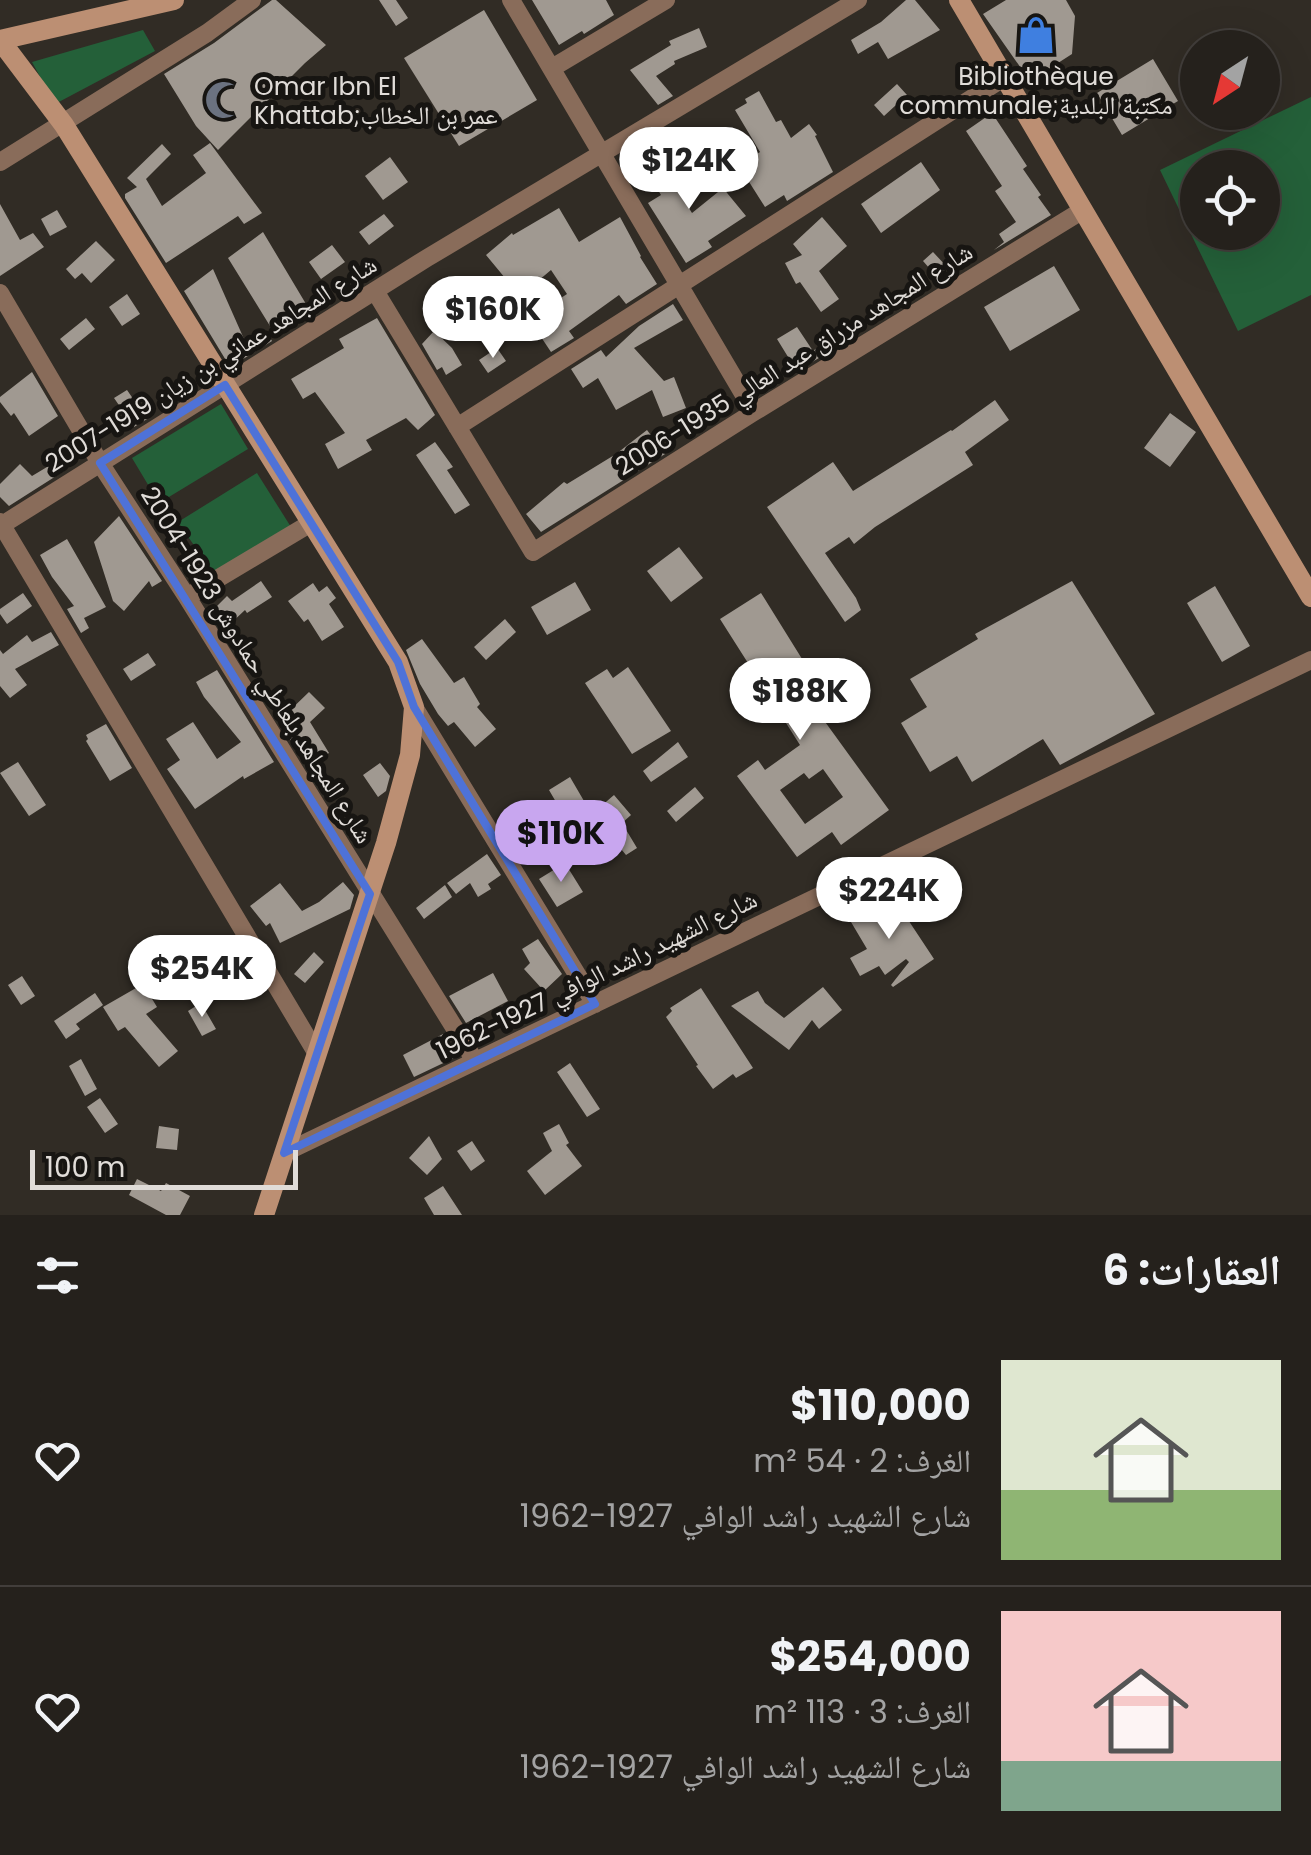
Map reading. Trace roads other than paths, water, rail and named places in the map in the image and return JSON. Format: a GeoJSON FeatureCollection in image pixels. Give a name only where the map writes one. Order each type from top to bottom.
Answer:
{"type":"FeatureCollection","features":[{"type":"Feature","properties":{"kind":"main road"},"geometry":{"type":"LineString","coordinates":[[174,0],[0,40],[63,123],[226,384],[398,662],[414,707],[410,755],[386,843],[264,1215]]}},
{"type":"Feature","properties":{"kind":"main road"},"geometry":{"type":"LineString","coordinates":[[959,0],[1311,597]]}},
{"type":"Feature","properties":{"kind":"street"},"geometry":{"type":"LineString","coordinates":[[0,162],[207,33],[252,0]]}},
{"type":"Feature","properties":{"kind":"street"},"geometry":{"type":"LineString","coordinates":[[511,0],[754,412]]}},
{"type":"Feature","properties":{"kind":"street"},"geometry":{"type":"LineString","coordinates":[[552,68],[666,0]]}},
{"type":"Feature","properties":{"kind":"street","name":"شارع المجاهد عماني بن زيان 1919-2007"},"geometry":{"type":"LineString","coordinates":[[1,523],[374,291],[858,0]]}},
{"type":"Feature","properties":{"kind":"street"},"geometry":{"type":"LineString","coordinates":[[374,291],[457,428],[1004,77]]}},
{"type":"Feature","properties":{"kind":"street","name":"شارع المجاهد مزراق عبد العالي 1935-2006"},"geometry":{"type":"LineString","coordinates":[[457,428],[533,552],[1082,210]]}},
{"type":"Feature","properties":{"kind":"street","name":"شارع المجاهد بلعاطي حمادوش 1923-2004"},"geometry":{"type":"LineString","coordinates":[[0,292],[100,463],[475,1061]]}},
{"type":"Feature","properties":{"kind":"street"},"geometry":{"type":"LineString","coordinates":[[187,597],[311,522]]}},
{"type":"Feature","properties":{"kind":"street"},"geometry":{"type":"LineString","coordinates":[[1,523],[317,1054]]}},
{"type":"Feature","properties":{"kind":"street","name":"شارع الشهيد راشد الوافي 1927-1962"},"geometry":{"type":"LineString","coordinates":[[284,1154],[1311,660]]}},
{"type":"Feature","properties":{"kind":"street"},"geometry":{"type":"LineString","coordinates":[[414,707],[595,1004]]}},
{"type":"Feature","properties":{"kind":"place","name":"Bibliothèque communale;مكتبة البلدية"},"geometry":{"type":"Point","coordinates":[1036,35]}},
{"type":"Feature","properties":{"kind":"place","name":"Omar Ibn El Khattab;عمر بن الخطاب"},"geometry":{"type":"Point","coordinates":[224,100]}}]}
